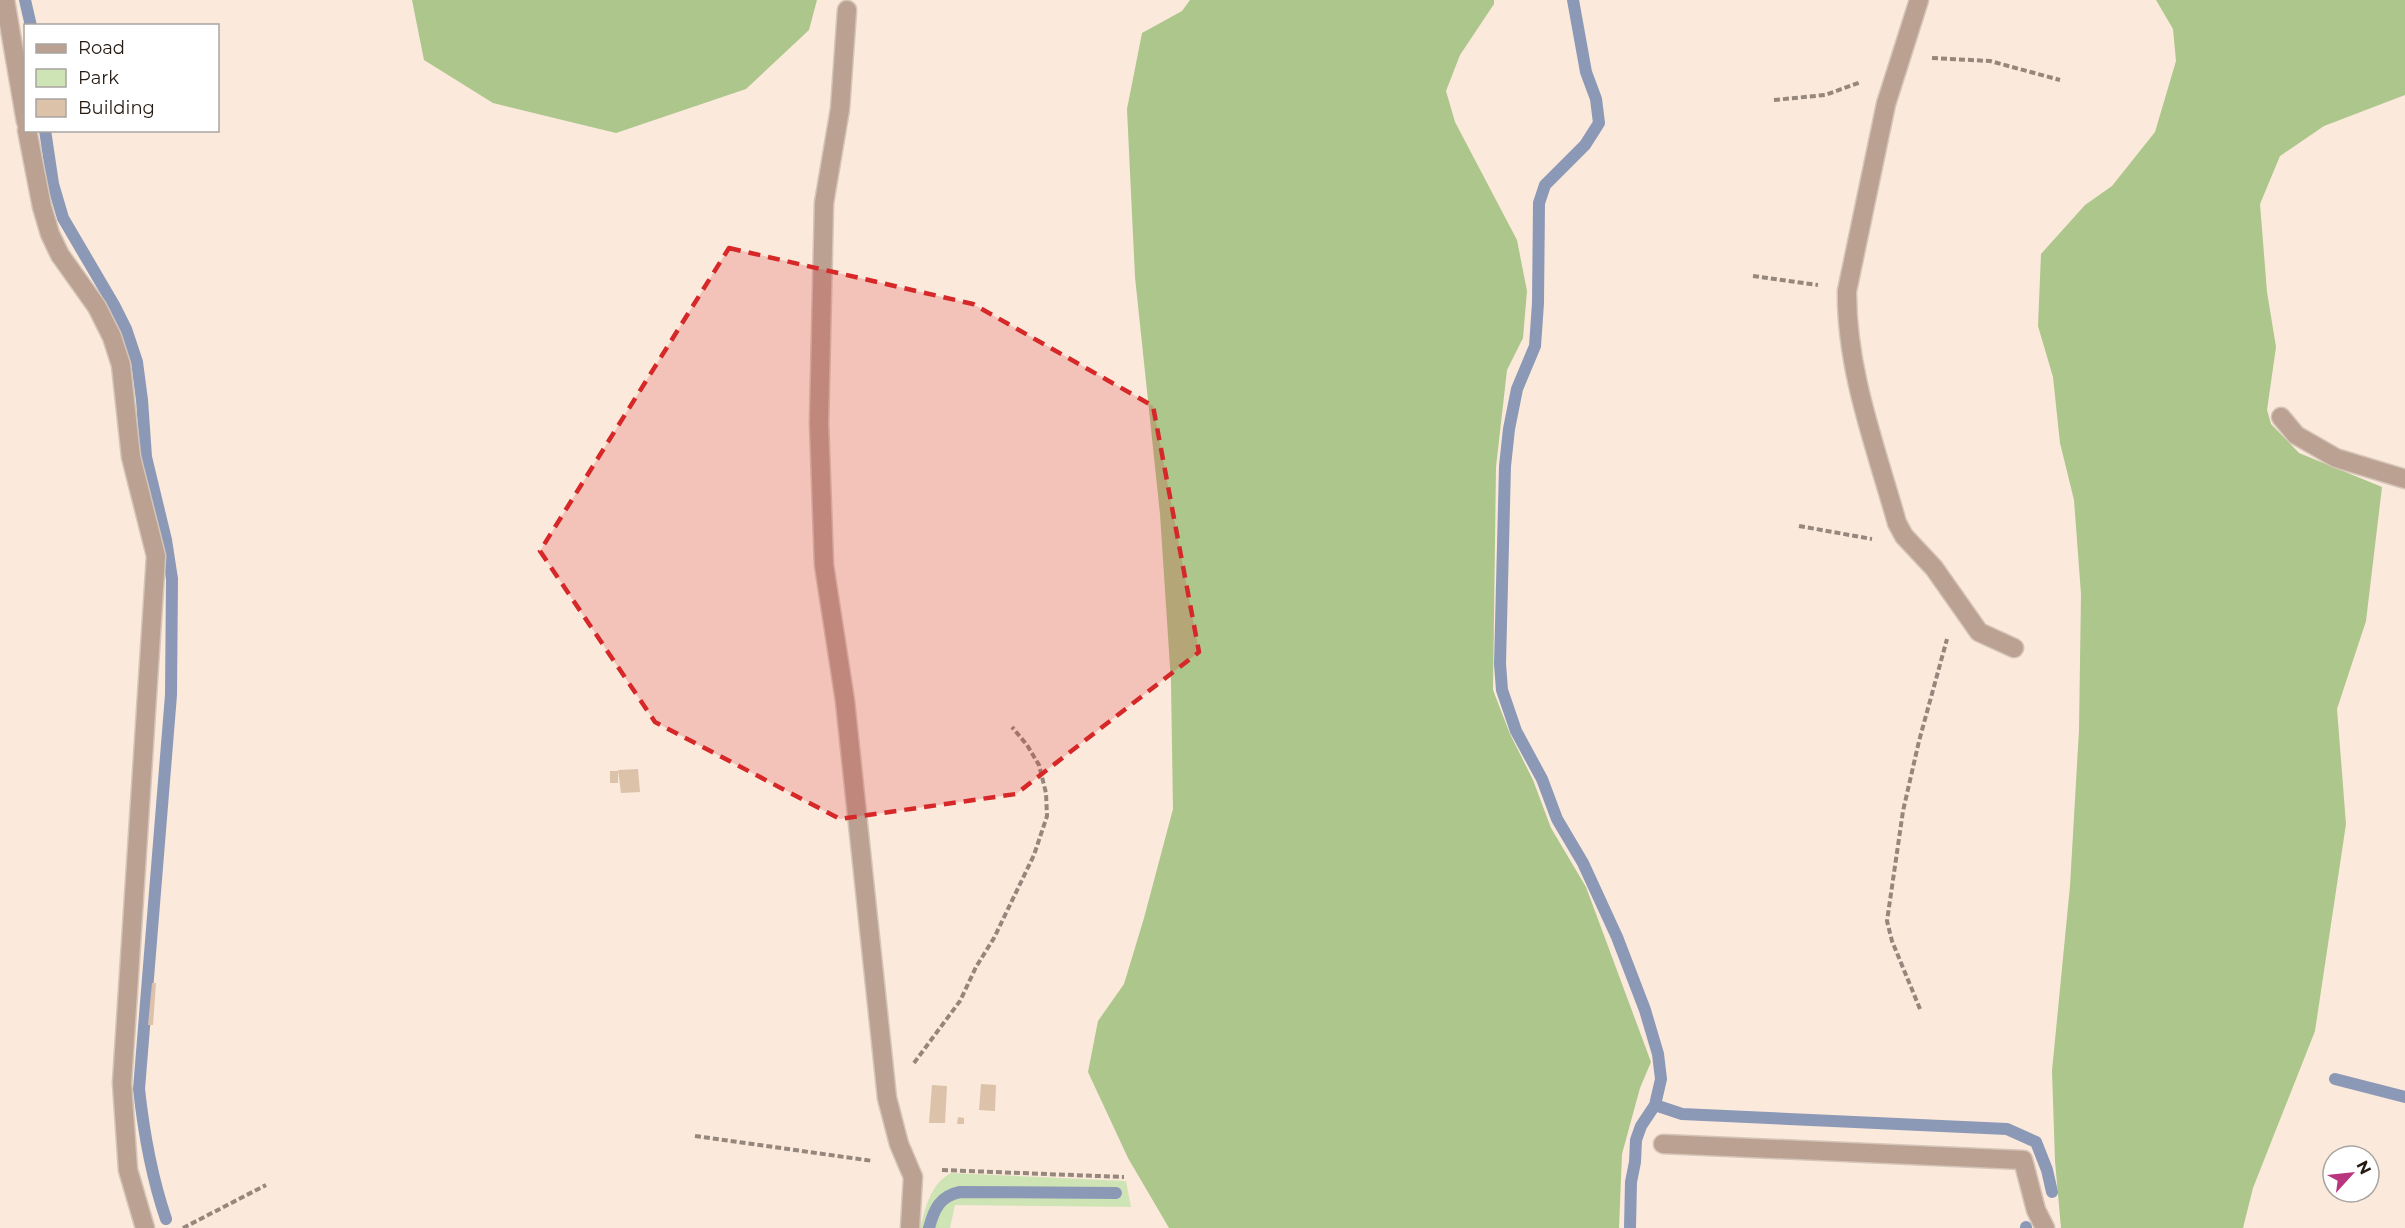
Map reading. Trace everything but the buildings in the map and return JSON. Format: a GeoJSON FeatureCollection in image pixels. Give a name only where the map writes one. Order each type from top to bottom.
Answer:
{"type":"FeatureCollection","features":[{"type":"Feature","properties":{"kind":"street"},"geometry":{"type":"LineString","coordinates":[[5,0],[24,110]]}},
{"type":"Feature","properties":{"kind":"street"},"geometry":{"type":"LineString","coordinates":[[1919,0],[1886,104],[1847,291],[1846,320],[1860,392],[1897,523],[1904,536],[1934,568],[1979,632],[2014,648]]}},
{"type":"Feature","properties":{"kind":"street"},"geometry":{"type":"LineString","coordinates":[[847,10],[840,109],[824,203],[819,423],[824,565],[845,701],[887,1098],[899,1144],[913,1177],[910,1228]]}},
{"type":"Feature","properties":{"kind":"street"},"geometry":{"type":"LineString","coordinates":[[27,132],[42,207],[50,234],[60,255],[97,307],[112,337],[121,365],[131,457],[156,556],[122,1083],[128,1170],[145,1228]]}},
{"type":"Feature","properties":{"kind":"street"},"geometry":{"type":"LineString","coordinates":[[2281,417],[2296,435],[2336,458],[2405,479]]}},
{"type":"Feature","properties":{"kind":"street"},"geometry":{"type":"LineString","coordinates":[[1663,1144],[2023,1160],[2036,1210],[2045,1228]]}},
{"type":"Feature","properties":{"kind":"path"},"geometry":{"type":"LineString","coordinates":[[1774,100],[1825,95],[1897,70],[1920,57],[1990,61],[2060,80]]}},
{"type":"Feature","properties":{"kind":"path"},"geometry":{"type":"LineString","coordinates":[[1753,276],[1847,291]]}},
{"type":"Feature","properties":{"kind":"path"},"geometry":{"type":"LineString","coordinates":[[1799,526],[1878,540],[1904,536]]}},
{"type":"Feature","properties":{"kind":"path"},"geometry":{"type":"LineString","coordinates":[[1920,1010],[1892,941],[1887,921],[1903,811],[1919,741],[1952,620],[1959,606]]}},
{"type":"Feature","properties":{"kind":"path"},"geometry":{"type":"LineString","coordinates":[[912,1069],[916,1059],[960,1000],[976,967],[994,938],[1034,855],[1047,816],[1046,793],[1039,765],[1027,745],[1012,727]]}},
{"type":"Feature","properties":{"kind":"path"},"geometry":{"type":"LineString","coordinates":[[695,1136],[887,1163],[910,1172],[953,1170],[1124,1177]]}},
{"type":"Feature","properties":{"kind":"path"},"geometry":{"type":"LineString","coordinates":[[183,1228],[266,1185]]}},
{"type":"Feature","properties":{"kind":"highlighted area"},"geometry":{"type":"Polygon","coordinates":[[[729,248],[973,304],[1153,406],[1199,652],[1016,794],[840,819],[655,722],[540,551],[729,248]]]}},
{"type":"Feature","properties":{"kind":"green space"},"geometry":{"type":"Polygon","coordinates":[[[412,0],[817,0],[809,30],[746,89],[616,133],[493,103],[424,60],[412,0]]]}},
{"type":"Feature","properties":{"kind":"green space"},"geometry":{"type":"Polygon","coordinates":[[[1190,0],[1494,0],[1494,4],[1460,55],[1446,91],[1455,122],[1517,240],[1527,291],[1523,338],[1507,370],[1496,467],[1493,690],[1510,734],[1533,780],[1551,828],[1586,887],[1651,1062],[1640,1088],[1622,1154],[1619,1228],[1169,1228],[1128,1158],[1088,1072],[1098,1021],[1124,984],[1173,809],[1171,682],[1160,514],[1135,277],[1127,109],[1142,33],[1182,11],[1190,0]]]}},
{"type":"Feature","properties":{"kind":"green space"},"geometry":{"type":"Polygon","coordinates":[[[2156,0],[2405,0],[2405,95],[2324,126],[2280,156],[2260,204],[2267,292],[2276,347],[2267,410],[2271,424],[2299,453],[2382,487],[2366,621],[2337,709],[2346,824],[2315,1031],[2253,1188],[2243,1228],[2061,1228],[2055,1161],[2052,1071],[2070,886],[2079,730],[2081,594],[2074,500],[2060,443],[2053,377],[2038,326],[2041,254],[2085,205],[2112,186],[2155,132],[2176,61],[2173,29],[2156,0]]]}},
{"type":"Feature","properties":{"kind":"green space"},"geometry":{"type":"Polygon","coordinates":[[[951,1173],[1126,1181],[1131,1207],[955,1205],[950,1228],[920,1228],[934,1190],[938,1183],[951,1173]]]}},
{"type":"Feature","properties":{"kind":"waterway"},"geometry":{"type":"LineString","coordinates":[[25,0],[31,24]]}},
{"type":"Feature","properties":{"kind":"waterway"},"geometry":{"type":"LineString","coordinates":[[1573,0],[1586,72],[1596,99],[1599,123],[1585,145],[1545,185],[1539,203],[1535,346],[1517,389],[1505,466],[1500,664],[1502,690],[1516,731],[1542,779],[1557,819],[1583,863],[1617,937],[1645,1010],[1658,1054],[1661,1079],[1655,1105],[1641,1126],[1636,1140],[1631,1182],[1630,1228]]}},
{"type":"Feature","properties":{"kind":"waterway"},"geometry":{"type":"LineString","coordinates":[[45,132],[53,184],[63,218],[114,305],[126,329],[137,362],[146,457],[166,540],[172,579],[171,695],[139,1089],[149,1155],[166,1219]]}},
{"type":"Feature","properties":{"kind":"waterway"},"geometry":{"type":"LineString","coordinates":[[2335,1079],[2405,1097]]}},
{"type":"Feature","properties":{"kind":"waterway"},"geometry":{"type":"LineString","coordinates":[[1655,1105],[1682,1114],[2007,1129],[2036,1142],[2047,1170],[2052,1192]]}},
{"type":"Feature","properties":{"kind":"waterway"},"geometry":{"type":"LineString","coordinates":[[929,1228],[939,1204],[947,1197],[960,1192],[1116,1193]]}}]}
